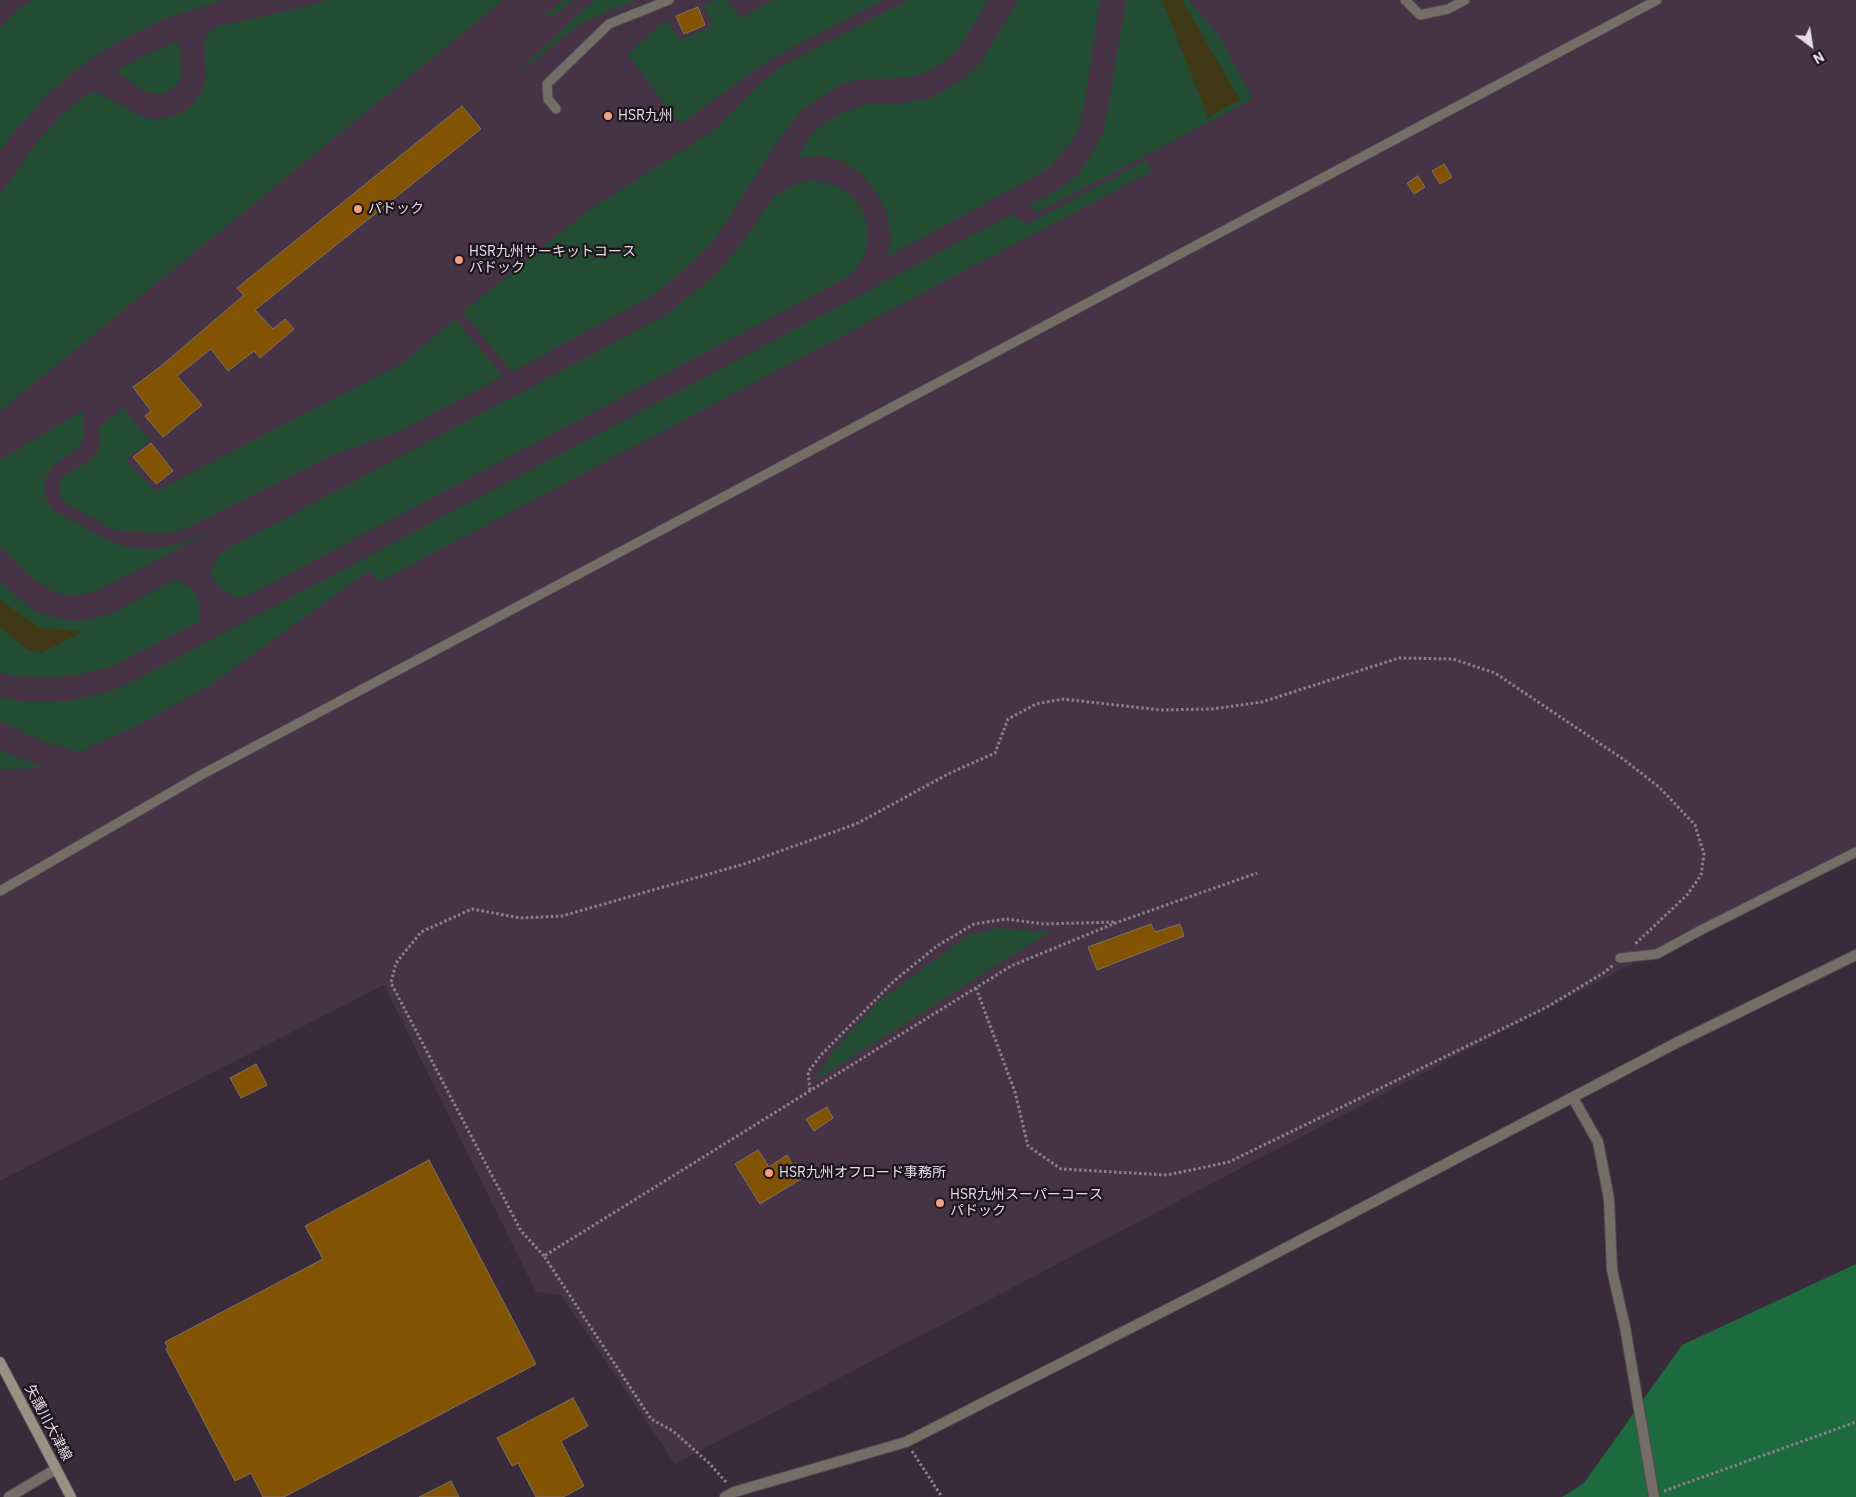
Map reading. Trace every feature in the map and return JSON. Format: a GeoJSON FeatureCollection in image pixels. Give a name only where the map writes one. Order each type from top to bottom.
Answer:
{"type":"FeatureCollection","features":[{"type":"Feature","properties":{"kind":"main road","name":"矢護川大津線"},"geometry":{"type":"LineString","coordinates":[[0,1362],[71,1497]]}},
{"type":"Feature","properties":{"kind":"street"},"geometry":{"type":"LineString","coordinates":[[734,1495],[906,1442],[1676,1043],[1856,956]]}},
{"type":"Feature","properties":{"kind":"street"},"geometry":{"type":"LineString","coordinates":[[1573,1098],[1598,1142],[1609,1198],[1612,1270],[1627,1336],[1653,1496]]}},
{"type":"Feature","properties":{"kind":"street"},"geometry":{"type":"LineString","coordinates":[[9,1497],[56,1469]]}},
{"type":"Feature","properties":{"kind":"lane"},"geometry":{"type":"LineString","coordinates":[[556,110],[548,99],[548,84],[609,24],[669,0]]}},
{"type":"Feature","properties":{"kind":"lane"},"geometry":{"type":"LineString","coordinates":[[1405,0],[1420,15],[1448,9],[1465,0]]}},
{"type":"Feature","properties":{"kind":"lane"},"geometry":{"type":"LineString","coordinates":[[0,891],[201,775],[1657,0]]}},
{"type":"Feature","properties":{"kind":"lane"},"geometry":{"type":"LineString","coordinates":[[1620,958],[1657,954],[1856,852]]}},
{"type":"Feature","properties":{"kind":"path"},"geometry":{"type":"LineString","coordinates":[[734,1495],[709,1463],[673,1430],[650,1419],[544,1256],[521,1231],[391,983],[396,963],[421,932],[472,909],[520,918],[562,916],[744,864],[856,824],[950,773],[995,753],[1008,719],[1036,704],[1063,699],[1162,710],[1212,709],[1262,702],[1399,658],[1453,659],[1495,673],[1623,759],[1659,787],[1695,825],[1704,854],[1701,876],[1687,895],[1605,972],[1546,1007],[1229,1162],[1168,1175],[1061,1169],[1028,1146],[1015,1092],[976,988]]}},
{"type":"Feature","properties":{"kind":"path"},"geometry":{"type":"LineString","coordinates":[[544,1256],[1011,966],[1118,922],[1257,873]]}},
{"type":"Feature","properties":{"kind":"path"},"geometry":{"type":"LineString","coordinates":[[810,1090],[808,1072],[828,1048],[894,981],[937,946],[974,924],[1006,920],[1044,924],[1118,922]]}},
{"type":"Feature","properties":{"kind":"path"},"geometry":{"type":"LineString","coordinates":[[1653,1496],[1856,1422]]}},
{"type":"Feature","properties":{"kind":"path"},"geometry":{"type":"LineString","coordinates":[[906,1442],[942,1497]]}},
{"type":"Feature","properties":{"kind":"shaded area"},"geometry":{"type":"Polygon","coordinates":[[[0,0],[1856,0],[1856,847],[675,1464],[561,1295],[536,1292],[384,985],[0,1181],[0,0]]]}},
{"type":"Feature","properties":{"kind":"green space"},"geometry":{"type":"Polygon","coordinates":[[[32,0],[223,0],[161,20],[111,45],[74,71],[49,93],[15,130],[0,151],[0,28],[18,9],[32,0]]]}},
{"type":"Feature","properties":{"kind":"green space"},"geometry":{"type":"Polygon","coordinates":[[[328,0],[503,0],[0,411],[0,195],[38,140],[64,113],[88,94],[96,92],[146,118],[159,119],[175,116],[189,108],[203,90],[206,76],[204,41],[209,31],[217,26],[328,0]]]}},
{"type":"Feature","properties":{"kind":"green space"},"geometry":{"type":"Polygon","coordinates":[[[564,0],[573,0],[550,18],[546,14],[564,0]]]}},
{"type":"Feature","properties":{"kind":"green space"},"geometry":{"type":"Polygon","coordinates":[[[594,0],[635,0],[581,23],[506,83],[594,0]]]}},
{"type":"Feature","properties":{"kind":"green space"},"geometry":{"type":"Polygon","coordinates":[[[716,0],[727,0],[741,18],[773,0],[883,0],[769,60],[680,124],[627,54],[666,20],[681,40],[713,26],[704,5],[716,0]]]}},
{"type":"Feature","properties":{"kind":"green space"},"geometry":{"type":"Polygon","coordinates":[[[909,0],[989,0],[958,49],[943,63],[927,72],[906,78],[860,79],[840,85],[801,110],[784,132],[716,237],[698,257],[655,294],[512,372],[463,312],[587,211],[713,131],[764,80],[783,65],[909,0]]]}},
{"type":"Feature","properties":{"kind":"green space"},"geometry":{"type":"Polygon","coordinates":[[[1018,0],[1100,0],[1081,124],[1073,140],[1048,169],[887,257],[891,239],[887,214],[878,195],[863,175],[842,161],[822,156],[797,158],[812,133],[839,114],[870,103],[893,104],[931,98],[966,77],[981,62],[1018,0]]]}},
{"type":"Feature","properties":{"kind":"green space"},"geometry":{"type":"Polygon","coordinates":[[[1126,0],[1188,0],[1218,34],[1253,99],[1038,212],[1029,205],[1062,188],[1081,171],[1103,134],[1126,0]]]}},
{"type":"Feature","properties":{"kind":"green space"},"geometry":{"type":"Polygon","coordinates":[[[178,41],[182,71],[179,81],[172,89],[164,93],[154,94],[144,91],[116,71],[138,58],[178,41]]]}},
{"type":"Feature","properties":{"kind":"green space"},"geometry":{"type":"Polygon","coordinates":[[[1146,161],[1152,171],[379,582],[370,570],[207,687],[138,725],[79,752],[47,743],[0,721],[0,697],[24,702],[67,701],[96,695],[126,685],[1012,214],[1027,224],[1146,161]]]}},
{"type":"Feature","properties":{"kind":"green space"},"geometry":{"type":"Polygon","coordinates":[[[815,180],[840,187],[852,196],[861,207],[866,222],[868,239],[864,257],[852,272],[840,281],[249,595],[236,598],[217,585],[211,576],[219,555],[229,548],[664,316],[715,275],[739,247],[774,196],[801,182],[815,180]]]}},
{"type":"Feature","properties":{"kind":"green space"},"geometry":{"type":"Polygon","coordinates":[[[455,319],[503,376],[398,432],[332,455],[184,529],[163,534],[114,530],[65,503],[59,495],[60,479],[90,460],[97,452],[100,437],[99,428],[123,408],[150,440],[125,460],[156,491],[404,362],[455,319]]]}},
{"type":"Feature","properties":{"kind":"green space"},"geometry":{"type":"Polygon","coordinates":[[[84,410],[83,439],[78,448],[53,465],[46,476],[43,489],[47,501],[53,510],[116,544],[135,548],[154,549],[176,545],[219,528],[94,592],[72,596],[52,591],[33,579],[0,546],[0,460],[84,410]]]}},
{"type":"Feature","properties":{"kind":"green space"},"geometry":{"type":"Polygon","coordinates":[[[176,579],[191,588],[197,597],[201,615],[199,622],[108,668],[78,675],[44,678],[0,674],[0,582],[24,603],[39,613],[72,621],[89,620],[114,612],[176,579]]]}},
{"type":"Feature","properties":{"kind":"green space"},"geometry":{"type":"Polygon","coordinates":[[[0,749],[10,754],[44,768],[0,769],[0,749]]]}},
{"type":"Feature","properties":{"kind":"green space"},"geometry":{"type":"Polygon","coordinates":[[[999,928],[1049,932],[814,1081],[833,1051],[880,1000],[969,935],[999,928]]]}},
{"type":"Feature","properties":{"kind":"green space"},"geometry":{"type":"Polygon","coordinates":[[[1856,1264],[1856,1497],[1562,1497],[1584,1483],[1682,1345],[1856,1264]]]}},
{"type":"Feature","properties":{"kind":"sand"},"geometry":{"type":"Polygon","coordinates":[[[1162,0],[1182,0],[1240,100],[1208,117],[1162,0]]]}},
{"type":"Feature","properties":{"kind":"sand"},"geometry":{"type":"Polygon","coordinates":[[[0,600],[39,627],[83,632],[41,653],[28,650],[0,627],[0,600]]]}},
{"type":"Feature","properties":{"kind":"building"},"geometry":{"type":"Polygon","coordinates":[[[698,7],[705,25],[684,34],[676,16],[698,7]]]}},
{"type":"Feature","properties":{"kind":"building"},"geometry":{"type":"Polygon","coordinates":[[[462,106],[481,129],[255,310],[273,329],[285,319],[294,329],[260,358],[254,351],[228,371],[211,349],[177,376],[202,405],[163,437],[145,416],[151,411],[133,387],[160,367],[244,295],[237,288],[462,106]]]}},
{"type":"Feature","properties":{"kind":"building"},"geometry":{"type":"Polygon","coordinates":[[[1444,164],[1452,177],[1440,184],[1432,171],[1444,164]]]}},
{"type":"Feature","properties":{"kind":"building"},"geometry":{"type":"Polygon","coordinates":[[[1418,176],[1425,187],[1414,194],[1407,183],[1418,176]]]}},
{"type":"Feature","properties":{"kind":"building"},"geometry":{"type":"Polygon","coordinates":[[[151,443],[173,471],[156,484],[133,457],[151,443]]]}},
{"type":"Feature","properties":{"kind":"building"},"geometry":{"type":"Polygon","coordinates":[[[1151,924],[1155,932],[1180,924],[1184,936],[1097,970],[1088,947],[1151,924]]]}},
{"type":"Feature","properties":{"kind":"building"},"geometry":{"type":"Polygon","coordinates":[[[256,1064],[267,1085],[241,1098],[230,1078],[256,1064]]]}},
{"type":"Feature","properties":{"kind":"building"},"geometry":{"type":"Polygon","coordinates":[[[827,1107],[833,1118],[814,1131],[806,1119],[827,1107]]]}},
{"type":"Feature","properties":{"kind":"building","name":"HSR九州オフロード事務所"},"geometry":{"type":"Polygon","coordinates":[[[758,1150],[769,1167],[787,1155],[801,1179],[760,1204],[735,1164],[758,1150]]]}},
{"type":"Feature","properties":{"kind":"building"},"geometry":{"type":"Polygon","coordinates":[[[429,1160],[536,1364],[284,1497],[263,1497],[251,1473],[235,1481],[166,1349],[168,1348],[165,1342],[323,1259],[305,1226],[429,1160]]]}},
{"type":"Feature","properties":{"kind":"building"},"geometry":{"type":"Polygon","coordinates":[[[573,1398],[588,1426],[561,1441],[584,1486],[563,1497],[536,1497],[518,1463],[512,1466],[497,1438],[573,1398]]]}},
{"type":"Feature","properties":{"kind":"building"},"geometry":{"type":"Polygon","coordinates":[[[451,1481],[459,1497],[419,1497],[451,1481]]]}},
{"type":"Feature","properties":{"kind":"place","name":"HSR九州"},"geometry":{"type":"Point","coordinates":[608,116]}},
{"type":"Feature","properties":{"kind":"place","name":"パドック"},"geometry":{"type":"Point","coordinates":[358,209]}},
{"type":"Feature","properties":{"kind":"place","name":"HSR九州サーキットコース パドック"},"geometry":{"type":"Point","coordinates":[459,260]}},
{"type":"Feature","properties":{"kind":"place","name":"HSR九州オフロード事務所"},"geometry":{"type":"Point","coordinates":[769,1173]}},
{"type":"Feature","properties":{"kind":"place","name":"HSR九州スーパーコース パドック"},"geometry":{"type":"Point","coordinates":[940,1203]}}]}
